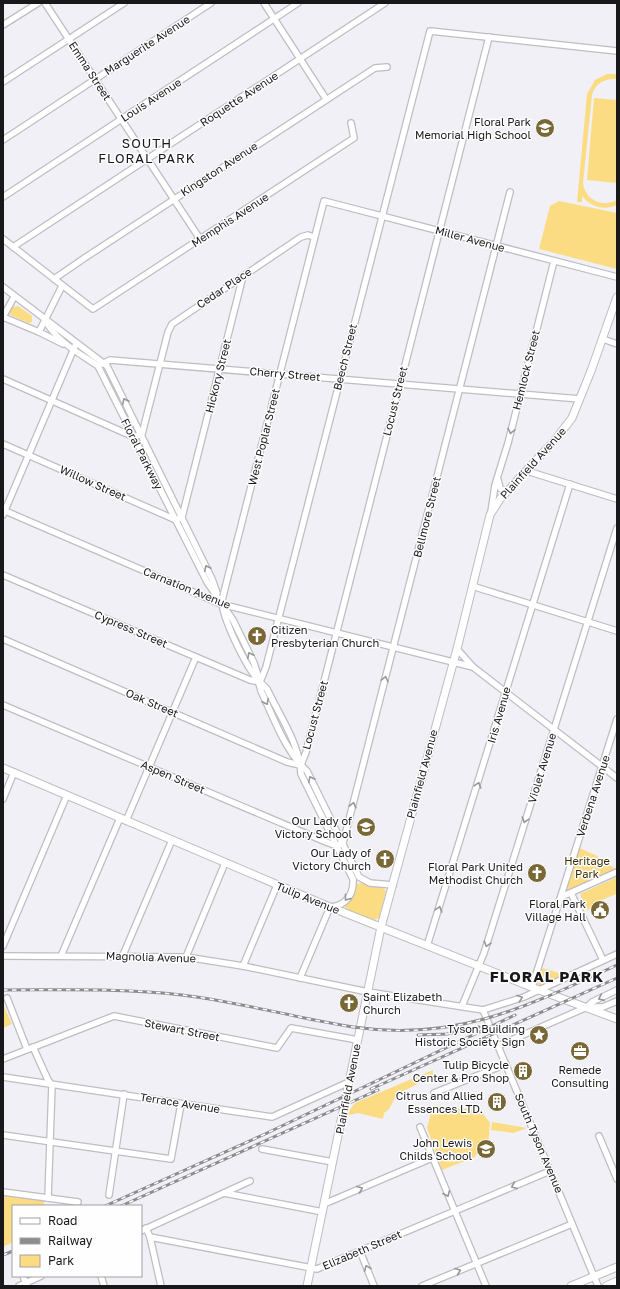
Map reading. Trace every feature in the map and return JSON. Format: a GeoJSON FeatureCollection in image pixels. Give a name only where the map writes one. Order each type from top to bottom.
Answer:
{"type":"FeatureCollection","features":[{"type":"Feature","properties":{"kind":"main road","name":"Plainfield Avenue"},"geometry":{"type":"LineString","coordinates":[[307,1286],[381,927],[456,649],[490,516],[496,503],[527,471],[567,425],[580,399],[617,297]]}},
{"type":"Feature","properties":{"kind":"main road","name":"Tulip Avenue"},"geometry":{"type":"LineString","coordinates":[[3,768],[330,907],[536,989],[617,1018]]}},
{"type":"Feature","properties":{"kind":"main road"},"geometry":{"type":"LineString","coordinates":[[571,1286],[617,1267]]}},
{"type":"Feature","properties":{"kind":"main road"},"geometry":{"type":"LineString","coordinates":[[606,1286],[617,1281]]}},
{"type":"Feature","properties":{"kind":"street"},"geometry":{"type":"LineString","coordinates":[[3,25],[38,3]]}},
{"type":"Feature","properties":{"kind":"street","name":"Emma Street"},"geometry":{"type":"LineString","coordinates":[[45,3],[200,239]]}},
{"type":"Feature","properties":{"kind":"street"},"geometry":{"type":"LineString","coordinates":[[3,82],[124,3]]}},
{"type":"Feature","properties":{"kind":"street","name":"Marguerite Avenue"},"geometry":{"type":"LineString","coordinates":[[3,140],[211,3]]}},
{"type":"Feature","properties":{"kind":"street"},"geometry":{"type":"LineString","coordinates":[[264,3],[326,99]]}},
{"type":"Feature","properties":{"kind":"street","name":"Louis Avenue"},"geometry":{"type":"LineString","coordinates":[[3,197],[298,3]]}},
{"type":"Feature","properties":{"kind":"street","name":"Roquette Avenue"},"geometry":{"type":"LineString","coordinates":[[13,247],[386,3]]}},
{"type":"Feature","properties":{"kind":"street","name":"Beech Street"},"geometry":{"type":"LineString","coordinates":[[260,682],[266,667],[430,30],[489,37]]}},
{"type":"Feature","properties":{"kind":"street"},"geometry":{"type":"LineString","coordinates":[[489,37],[617,51]]}},
{"type":"Feature","properties":{"kind":"street","name":"Locust Street"},"geometry":{"type":"LineString","coordinates":[[301,765],[306,752],[489,37]]}},
{"type":"Feature","properties":{"kind":"street","name":"Kingston Avenue"},"geometry":{"type":"LineString","coordinates":[[54,279],[326,99],[375,68],[386,67]]}},
{"type":"Feature","properties":{"kind":"street","name":"Memphis Avenue"},"geometry":{"type":"LineString","coordinates":[[62,286],[92,309],[354,138],[351,123]]}},
{"type":"Feature","properties":{"kind":"street","name":"Bellmore Street"},"geometry":{"type":"LineString","coordinates":[[343,843],[510,192]]}},
{"type":"Feature","properties":{"kind":"street","name":"Miller Avenue"},"geometry":{"type":"LineString","coordinates":[[324,201],[617,277]]}},
{"type":"Feature","properties":{"kind":"street","name":"West Poplar Street"},"geometry":{"type":"LineString","coordinates":[[221,604],[324,201]]}},
{"type":"Feature","properties":{"kind":"street","name":"Cedar Place"},"geometry":{"type":"LineString","coordinates":[[142,434],[159,364],[168,332],[172,324],[300,237],[314,237]]}},
{"type":"Feature","properties":{"kind":"street"},"geometry":{"type":"LineString","coordinates":[[3,239],[62,286],[39,332]]}},
{"type":"Feature","properties":{"kind":"street","name":"Hemlock Street"},"geometry":{"type":"LineString","coordinates":[[490,516],[492,500],[554,261]]}},
{"type":"Feature","properties":{"kind":"street","name":"Hickory Street"},"geometry":{"type":"LineString","coordinates":[[179,518],[192,477],[243,276]]}},
{"type":"Feature","properties":{"kind":"street","name":"Floral Parkway"},"geometry":{"type":"LineString","coordinates":[[3,287],[45,320],[52,322],[76,343],[107,362],[142,434],[179,518],[197,555],[212,579],[226,623],[248,666],[267,689],[294,744],[301,765],[301,774],[337,846],[356,878]]}},
{"type":"Feature","properties":{"kind":"street"},"geometry":{"type":"LineString","coordinates":[[14,297],[3,317],[39,332],[71,348]]}},
{"type":"Feature","properties":{"kind":"street","name":"Floral Parkway"},"geometry":{"type":"LineString","coordinates":[[45,320],[48,327],[71,348],[98,366],[151,472],[179,518]]}},
{"type":"Feature","properties":{"kind":"street"},"geometry":{"type":"LineString","coordinates":[[603,339],[617,344]]}},
{"type":"Feature","properties":{"kind":"street"},"geometry":{"type":"LineString","coordinates":[[4,512],[52,401],[71,348],[76,343]]}},
{"type":"Feature","properties":{"kind":"street"},"geometry":{"type":"LineString","coordinates":[[98,366],[107,362]]}},
{"type":"Feature","properties":{"kind":"street","name":"Cherry Street"},"geometry":{"type":"LineString","coordinates":[[107,362],[159,364],[580,399]]}},
{"type":"Feature","properties":{"kind":"street"},"geometry":{"type":"LineString","coordinates":[[3,380],[134,437],[142,434]]}},
{"type":"Feature","properties":{"kind":"street","name":"Willow Street"},"geometry":{"type":"LineString","coordinates":[[3,444],[179,518]]}},
{"type":"Feature","properties":{"kind":"street"},"geometry":{"type":"LineString","coordinates":[[151,472],[158,469]]}},
{"type":"Feature","properties":{"kind":"street"},"geometry":{"type":"LineString","coordinates":[[527,471],[617,499]]}},
{"type":"Feature","properties":{"kind":"street"},"geometry":{"type":"LineString","coordinates":[[498,480],[500,488],[506,492]]}},
{"type":"Feature","properties":{"kind":"street","name":"Iris Avenue"},"geometry":{"type":"LineString","coordinates":[[427,946],[507,693],[508,683],[570,484]]}},
{"type":"Feature","properties":{"kind":"street","name":"Carnation Avenue"},"geometry":{"type":"LineString","coordinates":[[4,512],[221,604],[336,634],[473,667]]}},
{"type":"Feature","properties":{"kind":"street","name":"Violet Avenue"},"geometry":{"type":"LineString","coordinates":[[462,1006],[485,948],[617,528]]}},
{"type":"Feature","properties":{"kind":"street","name":"Cypress Street"},"geometry":{"type":"LineString","coordinates":[[3,575],[250,680],[260,682]]}},
{"type":"Feature","properties":{"kind":"street"},"geometry":{"type":"LineString","coordinates":[[472,586],[617,630]]}},
{"type":"Feature","properties":{"kind":"street","name":"Floral Parkway"},"geometry":{"type":"LineString","coordinates":[[221,604],[233,620],[254,663],[260,682],[261,691],[288,747],[307,771],[322,799],[343,843],[356,878]]}},
{"type":"Feature","properties":{"kind":"street","name":"Oak Street"},"geometry":{"type":"LineString","coordinates":[[3,639],[287,762],[301,765]]}},
{"type":"Feature","properties":{"kind":"street"},"geometry":{"type":"LineString","coordinates":[[238,646],[244,643]]}},
{"type":"Feature","properties":{"kind":"street","name":"Carnation Avenue"},"geometry":{"type":"LineString","coordinates":[[456,649],[473,667],[602,766],[616,775]]}},
{"type":"Feature","properties":{"kind":"street"},"geometry":{"type":"LineString","coordinates":[[61,956],[123,819],[150,767],[196,657]]}},
{"type":"Feature","properties":{"kind":"street","name":"Aspen Street"},"geometry":{"type":"LineString","coordinates":[[3,705],[337,846]]}},
{"type":"Feature","properties":{"kind":"street"},"geometry":{"type":"LineString","coordinates":[[274,719],[280,716]]}},
{"type":"Feature","properties":{"kind":"street","name":"Verbena Avenue"},"geometry":{"type":"LineString","coordinates":[[536,989],[561,898],[617,719]]}},
{"type":"Feature","properties":{"kind":"street"},"geometry":{"type":"LineString","coordinates":[[3,799],[14,772]]}},
{"type":"Feature","properties":{"kind":"street"},"geometry":{"type":"LineString","coordinates":[[3,946],[67,795]]}},
{"type":"Feature","properties":{"kind":"street"},"geometry":{"type":"LineString","coordinates":[[315,802],[322,799]]}},
{"type":"Feature","properties":{"kind":"street"},"geometry":{"type":"LineString","coordinates":[[123,955],[172,840]]}},
{"type":"Feature","properties":{"kind":"street"},"geometry":{"type":"LineString","coordinates":[[337,846],[343,843]]}},
{"type":"Feature","properties":{"kind":"street"},"geometry":{"type":"LineString","coordinates":[[186,957],[225,863]]}},
{"type":"Feature","properties":{"kind":"street"},"geometry":{"type":"LineString","coordinates":[[561,898],[617,872]]}},
{"type":"Feature","properties":{"kind":"street"},"geometry":{"type":"LineString","coordinates":[[300,978],[330,907],[341,905],[346,901],[356,878],[370,883],[393,886]]}},
{"type":"Feature","properties":{"kind":"street"},"geometry":{"type":"LineString","coordinates":[[243,966],[277,885]]}},
{"type":"Feature","properties":{"kind":"street"},"geometry":{"type":"LineString","coordinates":[[571,893],[604,960]]}},
{"type":"Feature","properties":{"kind":"street"},"geometry":{"type":"LineString","coordinates":[[483,1010],[617,954]]}},
{"type":"Feature","properties":{"kind":"street","name":"Magnolia Avenue"},"geometry":{"type":"LineString","coordinates":[[3,956],[123,955],[186,957],[243,966],[368,992],[483,1010]]}},
{"type":"Feature","properties":{"kind":"street"},"geometry":{"type":"LineString","coordinates":[[498,1046],[587,1007],[592,1002],[617,990]]}},
{"type":"Feature","properties":{"kind":"street"},"geometry":{"type":"LineString","coordinates":[[7,998],[27,1049]]}},
{"type":"Feature","properties":{"kind":"street"},"geometry":{"type":"LineString","coordinates":[[587,1007],[603,1007],[617,1001]]}},
{"type":"Feature","properties":{"kind":"street","name":"South Tyson Avenue"},"geometry":{"type":"LineString","coordinates":[[483,1010],[598,1286]]}},
{"type":"Feature","properties":{"kind":"street","name":"Stewart Street"},"geometry":{"type":"LineString","coordinates":[[3,1059],[114,1016],[277,1048],[291,1028],[358,1040]]}},
{"type":"Feature","properties":{"kind":"street"},"geometry":{"type":"LineString","coordinates":[[33,1047],[48,1080],[52,1085],[48,1198]]}},
{"type":"Feature","properties":{"kind":"street"},"geometry":{"type":"LineString","coordinates":[[434,1093],[506,1064]]}},
{"type":"Feature","properties":{"kind":"street","name":"Terrace Avenue"},"geometry":{"type":"LineString","coordinates":[[3,1077],[272,1117],[349,1082]]}},
{"type":"Feature","properties":{"kind":"street"},"geometry":{"type":"LineString","coordinates":[[109,1195],[124,1094]]}},
{"type":"Feature","properties":{"kind":"street"},"geometry":{"type":"LineString","coordinates":[[3,1135],[172,1159],[181,1104]]}},
{"type":"Feature","properties":{"kind":"street"},"geometry":{"type":"LineString","coordinates":[[420,1127],[486,1286]]}},
{"type":"Feature","properties":{"kind":"street"},"geometry":{"type":"LineString","coordinates":[[599,1136],[617,1179]]}},
{"type":"Feature","properties":{"kind":"street"},"geometry":{"type":"LineString","coordinates":[[262,1149],[333,1162]]}},
{"type":"Feature","properties":{"kind":"street"},"geometry":{"type":"LineString","coordinates":[[324,1204],[432,1158]]}},
{"type":"Feature","properties":{"kind":"street","name":"Elizabeth Street"},"geometry":{"type":"LineString","coordinates":[[150,1237],[317,1269],[550,1171]]}},
{"type":"Feature","properties":{"kind":"street"},"geometry":{"type":"LineString","coordinates":[[161,1286],[150,1237],[144,1230],[250,1181]]}},
{"type":"Feature","properties":{"kind":"street"},"geometry":{"type":"LineString","coordinates":[[3,1192],[78,1202]]}},
{"type":"Feature","properties":{"kind":"street"},"geometry":{"type":"LineString","coordinates":[[224,1193],[323,1212]]}},
{"type":"Feature","properties":{"kind":"street"},"geometry":{"type":"LineString","coordinates":[[422,1286],[572,1224]]}},
{"type":"Feature","properties":{"kind":"street"},"geometry":{"type":"LineString","coordinates":[[360,1251],[374,1286]]}},
{"type":"Feature","properties":{"kind":"street"},"geometry":{"type":"LineString","coordinates":[[19,1286],[27,1284],[39,1277]]}},
{"type":"Feature","properties":{"kind":"green space"},"geometry":{"type":"Polygon","coordinates":[[[607,74],[617,74],[617,79],[608,79],[601,82],[593,91],[583,183],[587,194],[595,201],[606,203],[617,200],[617,205],[603,208],[589,203],[582,196],[582,202],[577,202],[587,94],[595,80],[607,74]]]}},
{"type":"Feature","properties":{"kind":"green space"},"geometry":{"type":"Polygon","coordinates":[[[594,98],[617,100],[617,183],[587,180],[594,98]]]}},
{"type":"Feature","properties":{"kind":"green space"},"geometry":{"type":"Polygon","coordinates":[[[559,201],[617,213],[617,269],[539,249],[550,206],[559,201]]]}},
{"type":"Feature","properties":{"kind":"green space"},"geometry":{"type":"Polygon","coordinates":[[[18,306],[32,316],[32,322],[29,323],[10,315],[9,311],[12,307],[18,306]]]}},
{"type":"Feature","properties":{"kind":"green space","name":"Heritage Park"},"geometry":{"type":"Polygon","coordinates":[[[577,847],[595,855],[617,870],[562,896],[577,847]]]}},
{"type":"Feature","properties":{"kind":"green space"},"geometry":{"type":"Polygon","coordinates":[[[617,877],[617,896],[616,894],[597,902],[599,905],[587,910],[580,894],[617,877]]]}},
{"type":"Feature","properties":{"kind":"green space"},"geometry":{"type":"Polygon","coordinates":[[[361,883],[383,888],[386,891],[379,918],[374,920],[346,909],[345,906],[353,895],[357,884],[361,883]]]}},
{"type":"Feature","properties":{"kind":"green space"},"geometry":{"type":"Polygon","coordinates":[[[543,968],[565,975],[543,987],[537,986],[543,968]]]}},
{"type":"Feature","properties":{"kind":"green space"},"geometry":{"type":"Polygon","coordinates":[[[3,1004],[12,1024],[3,1028],[3,1004]]]}},
{"type":"Feature","properties":{"kind":"green space"},"geometry":{"type":"Polygon","coordinates":[[[433,1070],[433,1077],[397,1094],[389,1109],[384,1113],[383,1119],[358,1113],[345,1116],[355,1103],[433,1070]]]}},
{"type":"Feature","properties":{"kind":"green space"},"geometry":{"type":"Polygon","coordinates":[[[433,1105],[481,1111],[490,1123],[488,1146],[478,1152],[475,1157],[442,1170],[427,1128],[433,1105]]]}},
{"type":"Feature","properties":{"kind":"green space"},"geometry":{"type":"Polygon","coordinates":[[[492,1122],[527,1128],[513,1133],[491,1130],[492,1122]]]}},
{"type":"Feature","properties":{"kind":"green space"},"geometry":{"type":"Polygon","coordinates":[[[3,1194],[44,1200],[44,1205],[12,1205],[12,1242],[3,1247],[3,1194]]]}},
{"type":"Feature","properties":{"kind":"railway"},"geometry":{"type":"LineString","coordinates":[[3,990],[138,991],[182,995],[353,1027],[390,1030],[425,1030],[458,1025],[521,1007],[552,995],[617,965]]}},
{"type":"Feature","properties":{"kind":"railway"},"geometry":{"type":"LineString","coordinates":[[371,1089],[617,978]]}},
{"type":"Feature","properties":{"kind":"railway"},"geometry":{"type":"LineString","coordinates":[[107,1205],[265,1134],[515,1015]]}},
{"type":"Feature","properties":{"kind":"railway"},"geometry":{"type":"LineString","coordinates":[[418,1035],[447,1034],[479,1027]]}},
{"type":"Feature","properties":{"kind":"railway"},"geometry":{"type":"LineString","coordinates":[[123,1205],[378,1090]]}},
{"type":"Feature","properties":{"kind":"railway"},"geometry":{"type":"LineString","coordinates":[[3,1255],[12,1251]]}},
{"type":"Feature","properties":{"kind":"place","name":"Floral Park Memorial High School"},"geometry":{"type":"Point","coordinates":[545,128]}},
{"type":"Feature","properties":{"kind":"place","name":"Citizen Presbyterian Church"},"geometry":{"type":"Point","coordinates":[257,636]}},
{"type":"Feature","properties":{"kind":"place","name":"Our Lady of Victory School"},"geometry":{"type":"Point","coordinates":[366,827]}},
{"type":"Feature","properties":{"kind":"place","name":"Our Lady of Victory Church"},"geometry":{"type":"Point","coordinates":[385,859]}},
{"type":"Feature","properties":{"kind":"place","name":"Floral Park United Methodist Church"},"geometry":{"type":"Point","coordinates":[537,873]}},
{"type":"Feature","properties":{"kind":"place","name":"Floral Park Village Hall"},"geometry":{"type":"Point","coordinates":[600,910]}},
{"type":"Feature","properties":{"kind":"place","name":"Saint Elizabeth Church"},"geometry":{"type":"Point","coordinates":[349,1003]}},
{"type":"Feature","properties":{"kind":"place","name":"Tyson Building Historic Society Sign"},"geometry":{"type":"Point","coordinates":[539,1035]}},
{"type":"Feature","properties":{"kind":"place","name":"Remede Consulting"},"geometry":{"type":"Point","coordinates":[580,1051]}},
{"type":"Feature","properties":{"kind":"place","name":"Tulip Bicycle Center & Pro Shop"},"geometry":{"type":"Point","coordinates":[523,1071]}},
{"type":"Feature","properties":{"kind":"place","name":"Citrus and Allied Essences LTD."},"geometry":{"type":"Point","coordinates":[497,1102]}},
{"type":"Feature","properties":{"kind":"place","name":"John Lewis Childs School"},"geometry":{"type":"Point","coordinates":[486,1149]}},
{"type":"Feature","properties":{"kind":"district","name":"SOUTH FLORAL PARK"},"geometry":{"type":"Point","coordinates":[147,150]}},
{"type":"Feature","properties":{"kind":"district","name":"FLORAL PARK"},"geometry":{"type":"Point","coordinates":[547,977]}}]}
